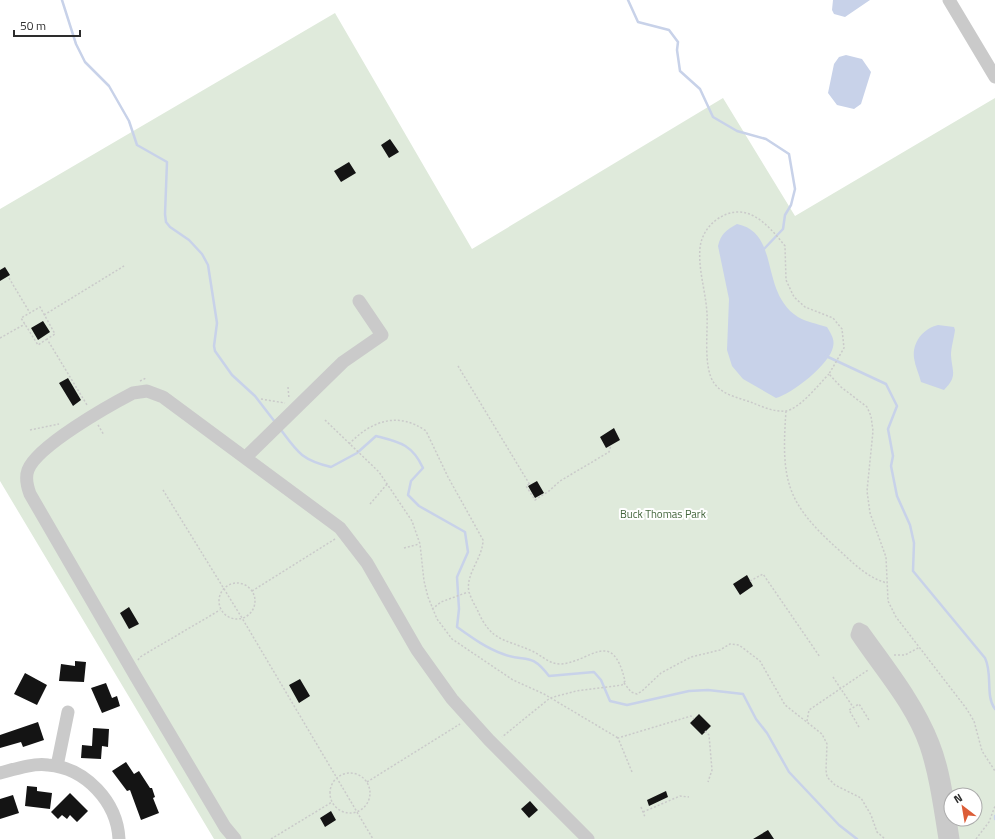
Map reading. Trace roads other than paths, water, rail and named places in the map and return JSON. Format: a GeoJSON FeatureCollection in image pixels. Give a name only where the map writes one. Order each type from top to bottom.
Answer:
{"type":"FeatureCollection","features":[{"type":"Feature","properties":{"kind":"street"},"geometry":{"type":"LineString","coordinates":[[949,0],[995,77]]}},
{"type":"Feature","properties":{"kind":"street"},"geometry":{"type":"LineString","coordinates":[[246,457],[343,362],[382,336],[359,301]]}},
{"type":"Feature","properties":{"kind":"street"},"geometry":{"type":"LineString","coordinates":[[235,839],[226,827],[132,670],[30,494],[26,483],[27,472],[38,454],[93,417],[133,394],[147,391],[163,397],[246,457],[344,532],[367,563],[417,650],[435,677],[468,718],[588,839]]}},
{"type":"Feature","properties":{"kind":"street"},"geometry":{"type":"LineString","coordinates":[[945,839],[934,774],[924,741],[903,702],[857,635],[859,629],[863,631],[909,697],[929,732],[939,762],[953,839]]}},
{"type":"Feature","properties":{"kind":"street"},"geometry":{"type":"LineString","coordinates":[[57,766],[68,712]]}},
{"type":"Feature","properties":{"kind":"street"},"geometry":{"type":"LineString","coordinates":[[0,773],[38,765],[57,766],[86,780],[103,796],[114,813],[119,839]]}},
{"type":"Feature","properties":{"kind":"water"},"geometry":{"type":"Polygon","coordinates":[[[833,0],[870,0],[845,17],[834,14],[832,10],[833,0]]]}},
{"type":"Feature","properties":{"kind":"water"},"geometry":{"type":"Polygon","coordinates":[[[846,55],[862,59],[871,72],[861,104],[854,109],[837,105],[828,93],[834,64],[839,57],[846,55]]]}},
{"type":"Feature","properties":{"kind":"water"},"geometry":{"type":"Polygon","coordinates":[[[737,224],[751,230],[760,239],[778,293],[786,306],[801,319],[827,327],[833,339],[833,347],[830,354],[818,370],[791,391],[776,398],[743,379],[732,366],[727,350],[729,299],[718,246],[724,233],[737,224]]]}},
{"type":"Feature","properties":{"kind":"water"},"geometry":{"type":"Polygon","coordinates":[[[938,325],[954,327],[955,330],[951,352],[953,377],[944,390],[921,382],[914,358],[917,341],[928,329],[938,325]]]}},
{"type":"Feature","properties":{"kind":"waterway"},"geometry":{"type":"LineString","coordinates":[[62,0],[76,44],[85,62],[109,86],[129,121],[137,145],[167,162],[166,222],[170,227],[189,240],[202,254],[208,265],[217,323],[214,346],[215,351],[232,375],[255,396],[275,422]]}},
{"type":"Feature","properties":{"kind":"waterway"},"geometry":{"type":"LineString","coordinates":[[628,0],[638,22],[669,30],[678,42],[677,50],[680,71],[700,89],[713,117],[737,131],[766,139],[789,154],[795,189],[791,205],[785,215],[783,229],[763,250]]}},
{"type":"Feature","properties":{"kind":"waterway"},"geometry":{"type":"LineString","coordinates":[[826,356],[886,384],[897,406],[888,429],[893,456],[891,466],[897,496],[910,525],[914,543],[913,571],[985,658],[989,671],[990,698],[995,709]]}},
{"type":"Feature","properties":{"kind":"waterway"},"geometry":{"type":"LineString","coordinates":[[281,430],[297,450],[307,458],[313,462],[331,467],[357,453],[376,436],[404,445],[419,460],[423,468],[411,481],[408,495],[419,506],[465,532],[468,552],[457,577],[459,609],[457,627],[497,652],[511,657],[532,660],[543,668],[549,676],[594,672],[601,680],[610,701],[627,705],[689,691],[708,690],[743,694],[756,719],[767,733],[789,772],[839,825],[857,839]]}},
{"type":"Feature","properties":{"kind":"park label","name":"Buck Thomas Park"},"geometry":{"type":"Point","coordinates":[663,514]}}]}
